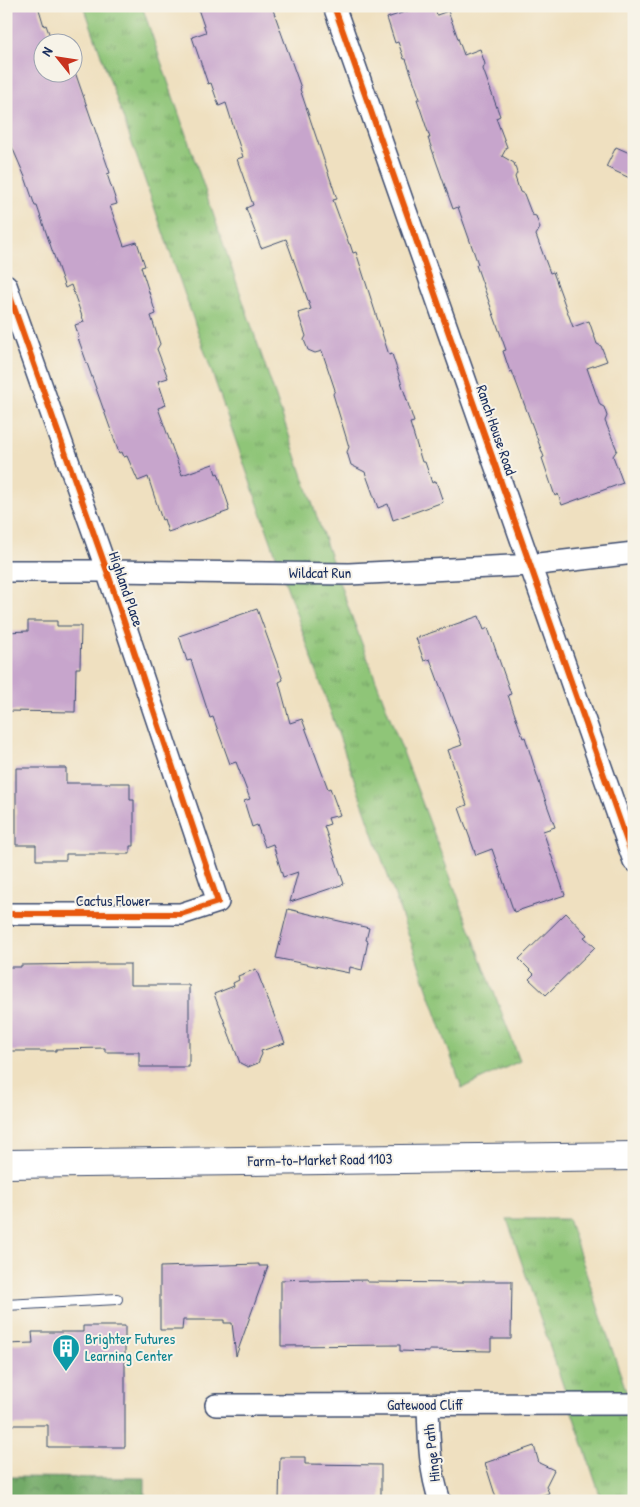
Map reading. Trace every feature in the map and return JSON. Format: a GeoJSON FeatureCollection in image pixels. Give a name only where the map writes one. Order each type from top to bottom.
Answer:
{"type":"FeatureCollection","features":[{"type":"Feature","properties":{"kind":"main road","name":"Farm-to-Market Road 1103"},"geometry":{"type":"LineString","coordinates":[[6,1164],[634,1156]]}},
{"type":"Feature","properties":{"kind":"street","name":"Ranch House Road"},"geometry":{"type":"LineString","coordinates":[[334,6],[634,861]]}},
{"type":"Feature","properties":{"kind":"street","name":"Highland Place"},"geometry":{"type":"LineString","coordinates":[[6,285],[107,571],[218,902]]}},
{"type":"Feature","properties":{"kind":"street","name":"Wildcat Run"},"geometry":{"type":"LineString","coordinates":[[6,572],[107,571],[349,574],[530,566],[634,553]]}},
{"type":"Feature","properties":{"kind":"street","name":"Cactus Flower"},"geometry":{"type":"LineString","coordinates":[[6,914],[181,914],[218,902]]}},
{"type":"Feature","properties":{"kind":"street","name":"Gatewood Cliff"},"geometry":{"type":"LineString","coordinates":[[216,1405],[634,1404]]}},
{"type":"Feature","properties":{"kind":"street","name":"Hinge Path"},"geometry":{"type":"LineString","coordinates":[[428,1405],[429,1442],[435,1488],[440,1501]]}},
{"type":"Feature","properties":{"kind":"lane"},"geometry":{"type":"LineString","coordinates":[[6,1305],[117,1299]]}},
{"type":"Feature","properties":{"kind":"green space"},"geometry":{"type":"Polygon","coordinates":[[[84,6],[142,6],[344,596],[520,1061],[462,1088],[84,6]]]}},
{"type":"Feature","properties":{"kind":"green space"},"geometry":{"type":"Polygon","coordinates":[[[507,1219],[568,1219],[634,1414],[634,1501],[602,1501],[507,1219]]]}},
{"type":"Feature","properties":{"kind":"green space"},"geometry":{"type":"Polygon","coordinates":[[[6,1477],[145,1478],[145,1501],[6,1501],[6,1477]]]}},
{"type":"Feature","properties":{"kind":"building"},"geometry":{"type":"Polygon","coordinates":[[[6,6],[38,6],[44,26],[46,25],[48,32],[32,32],[32,82],[78,82],[110,173],[107,174],[117,204],[110,206],[124,246],[137,242],[145,266],[141,267],[156,314],[151,316],[160,344],[157,349],[168,378],[158,381],[166,405],[158,408],[182,475],[213,464],[216,474],[218,473],[229,511],[168,532],[164,519],[162,520],[148,477],[138,481],[127,456],[124,457],[122,452],[119,453],[78,338],[75,325],[84,322],[71,285],[65,288],[37,206],[35,206],[6,133],[6,6]]]}},
{"type":"Feature","properties":{"kind":"building"},"geometry":{"type":"Polygon","coordinates":[[[197,6],[272,7],[337,199],[333,200],[349,244],[353,253],[356,252],[389,355],[392,354],[414,422],[410,423],[422,462],[425,462],[432,483],[436,481],[443,502],[393,520],[388,504],[378,508],[365,472],[351,465],[347,452],[349,447],[333,394],[335,390],[322,351],[315,353],[308,350],[304,340],[306,336],[298,313],[311,309],[286,239],[261,248],[246,208],[253,205],[237,159],[243,157],[226,103],[219,106],[211,83],[208,84],[192,37],[206,32],[197,6]]]}},
{"type":"Feature","properties":{"kind":"building"},"geometry":{"type":"Polygon","coordinates":[[[422,6],[434,6],[437,15],[448,11],[464,55],[480,49],[485,64],[483,69],[500,116],[496,118],[507,147],[502,156],[514,163],[517,173],[515,177],[520,192],[524,194],[532,215],[536,216],[540,228],[536,235],[550,273],[553,272],[573,327],[589,321],[597,344],[601,346],[607,361],[587,368],[600,405],[604,407],[607,416],[605,421],[617,450],[613,456],[623,483],[562,505],[558,494],[555,496],[542,458],[544,457],[512,371],[510,372],[503,351],[506,350],[458,207],[453,209],[428,138],[430,138],[417,99],[420,99],[406,59],[404,59],[398,42],[395,43],[387,18],[422,6]]]}},
{"type":"Feature","properties":{"kind":"building"},"geometry":{"type":"Polygon","coordinates":[[[616,147],[634,155],[634,180],[606,167],[616,147]]]}},
{"type":"Feature","properties":{"kind":"building"},"geometry":{"type":"Polygon","coordinates":[[[257,609],[283,680],[279,682],[290,723],[302,719],[328,789],[330,788],[340,815],[328,818],[330,824],[324,826],[344,884],[290,902],[298,872],[283,877],[273,844],[265,847],[257,825],[252,827],[244,801],[250,799],[236,762],[230,764],[213,717],[210,718],[191,660],[187,661],[179,636],[257,609]]]}},
{"type":"Feature","properties":{"kind":"building"},"geometry":{"type":"Polygon","coordinates":[[[479,616],[484,630],[488,628],[511,694],[508,695],[523,738],[525,737],[555,827],[543,831],[565,895],[514,912],[492,849],[476,855],[459,808],[467,805],[448,750],[462,745],[430,659],[424,661],[416,638],[479,616]]]}},
{"type":"Feature","properties":{"kind":"building"},"geometry":{"type":"Polygon","coordinates":[[[28,621],[57,621],[57,626],[81,626],[80,668],[76,668],[75,712],[6,711],[6,632],[28,631],[28,621]]]}},
{"type":"Feature","properties":{"kind":"building"},"geometry":{"type":"Polygon","coordinates":[[[16,768],[66,768],[66,783],[130,783],[130,800],[134,800],[134,846],[130,846],[130,854],[66,854],[66,860],[36,860],[36,845],[16,845],[16,768]]]}},
{"type":"Feature","properties":{"kind":"building"},"geometry":{"type":"Polygon","coordinates":[[[288,909],[369,928],[362,970],[350,967],[349,973],[276,958],[288,909]]]}},
{"type":"Feature","properties":{"kind":"building"},"geometry":{"type":"Polygon","coordinates":[[[566,913],[587,935],[584,937],[595,947],[546,995],[529,979],[534,974],[519,959],[566,913]]]}},
{"type":"Feature","properties":{"kind":"building"},"geometry":{"type":"Polygon","coordinates":[[[130,964],[130,985],[189,985],[189,1067],[139,1067],[139,1052],[105,1052],[105,1048],[56,1049],[56,1051],[6,1051],[6,967],[21,967],[21,965],[130,964]]]}},
{"type":"Feature","properties":{"kind":"building"},"geometry":{"type":"Polygon","coordinates":[[[256,969],[285,1043],[261,1051],[262,1054],[258,1063],[248,1067],[240,1063],[214,994],[234,986],[233,983],[239,980],[238,976],[256,969]]]}},
{"type":"Feature","properties":{"kind":"building"},"geometry":{"type":"Polygon","coordinates":[[[259,1264],[259,1266],[268,1266],[236,1356],[232,1323],[224,1323],[224,1320],[183,1320],[182,1330],[160,1330],[160,1267],[259,1264]]]}},
{"type":"Feature","properties":{"kind":"building"},"geometry":{"type":"Polygon","coordinates":[[[309,1279],[309,1281],[367,1280],[367,1282],[463,1283],[463,1281],[512,1281],[511,1339],[491,1339],[491,1351],[400,1351],[400,1345],[281,1346],[281,1280],[309,1279]]]}},
{"type":"Feature","properties":{"kind":"building","name":"Brighter Futures Learning Center"},"geometry":{"type":"Polygon","coordinates":[[[83,1326],[125,1326],[125,1447],[48,1447],[48,1425],[10,1425],[10,1400],[6,1400],[6,1344],[33,1343],[32,1332],[83,1332],[83,1326]]]}},
{"type":"Feature","properties":{"kind":"building"},"geometry":{"type":"Polygon","coordinates":[[[534,1446],[539,1463],[554,1470],[546,1486],[549,1493],[527,1501],[497,1501],[485,1463],[534,1446]]]}},
{"type":"Feature","properties":{"kind":"building"},"geometry":{"type":"Polygon","coordinates":[[[280,1457],[305,1457],[305,1464],[381,1465],[381,1501],[279,1501],[280,1457]]]}},
{"type":"Feature","properties":{"kind":"cycle path"},"geometry":{"type":"LineString","coordinates":[[334,6],[634,861]]}},
{"type":"Feature","properties":{"kind":"cycle path"},"geometry":{"type":"LineString","coordinates":[[6,285],[107,571],[218,902],[181,914],[6,914]]}},
{"type":"Feature","properties":{"kind":"place","name":"Brighter Futures Learning Center"},"geometry":{"type":"Point","coordinates":[66,1372]}}]}
